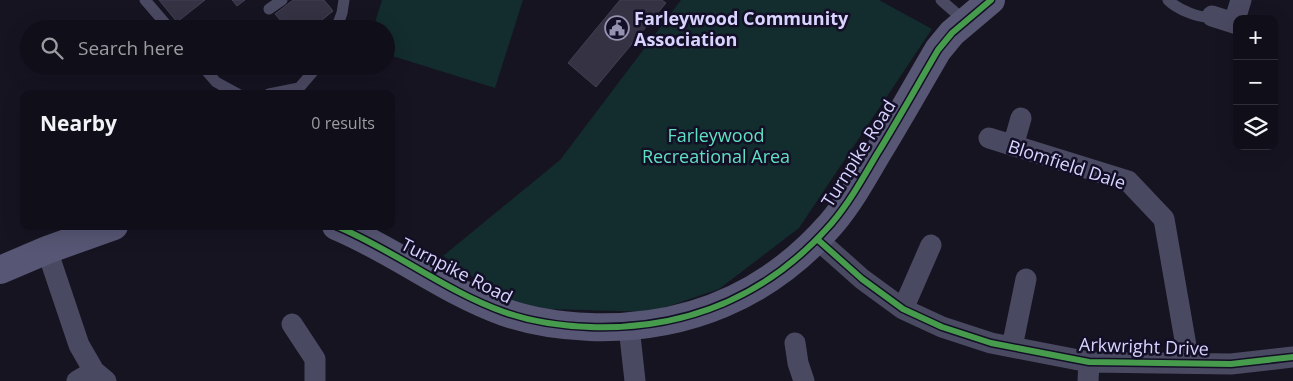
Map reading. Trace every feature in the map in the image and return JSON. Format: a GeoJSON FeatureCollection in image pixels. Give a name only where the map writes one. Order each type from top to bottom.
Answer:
{"type":"FeatureCollection","features":[{"type":"Feature","properties":{"kind":"street","name":"Turnpike Road"},"geometry":{"type":"LineString","coordinates":[[344,230],[374,244],[463,293],[507,313],[548,323],[585,327],[629,327],[666,322],[710,310],[738,298],[777,274],[817,239],[846,206],[938,50],[952,33],[991,0]]}},
{"type":"Feature","properties":{"kind":"street"},"geometry":{"type":"LineString","coordinates":[[1238,15],[1241,0]]}},
{"type":"Feature","properties":{"kind":"street"},"geometry":{"type":"LineString","coordinates":[[1212,16],[1233,22]]}},
{"type":"Feature","properties":{"kind":"street"},"geometry":{"type":"LineString","coordinates":[[1013,146],[1021,118]]}},
{"type":"Feature","properties":{"kind":"street","name":"Blomfield Dale"},"geometry":{"type":"LineString","coordinates":[[989,138],[1128,181],[1164,219],[1188,363]]}},
{"type":"Feature","properties":{"kind":"street"},"geometry":{"type":"LineString","coordinates":[[0,270],[46,250],[103,230]]}},
{"type":"Feature","properties":{"kind":"street","name":"Arkwright Drive"},"geometry":{"type":"LineString","coordinates":[[817,239],[862,279],[903,310],[991,343],[1012,347],[1089,372],[1188,363],[1231,364],[1293,357]]}},
{"type":"Feature","properties":{"kind":"street"},"geometry":{"type":"LineString","coordinates":[[903,310],[931,245]]}},
{"type":"Feature","properties":{"kind":"street"},"geometry":{"type":"LineString","coordinates":[[46,250],[92,378]]}},
{"type":"Feature","properties":{"kind":"street"},"geometry":{"type":"LineString","coordinates":[[1012,347],[1026,279]]}},
{"type":"Feature","properties":{"kind":"street"},"geometry":{"type":"LineString","coordinates":[[292,324],[315,359],[315,381]]}},
{"type":"Feature","properties":{"kind":"street"},"geometry":{"type":"LineString","coordinates":[[629,327],[635,381]]}},
{"type":"Feature","properties":{"kind":"street"},"geometry":{"type":"LineString","coordinates":[[795,343],[798,363],[804,381]]}},
{"type":"Feature","properties":{"kind":"lane"},"geometry":{"type":"LineString","coordinates":[[145,0],[162,20]]}},
{"type":"Feature","properties":{"kind":"lane"},"geometry":{"type":"LineString","coordinates":[[269,9],[282,0]]}},
{"type":"Feature","properties":{"kind":"lane"},"geometry":{"type":"LineString","coordinates":[[339,20],[344,0]]}},
{"type":"Feature","properties":{"kind":"lane"},"geometry":{"type":"LineString","coordinates":[[941,0],[965,21]]}},
{"type":"Feature","properties":{"kind":"lane"},"geometry":{"type":"LineString","coordinates":[[1168,0],[1176,7],[1206,18],[1212,16]]}},
{"type":"Feature","properties":{"kind":"lane"},"geometry":{"type":"LineString","coordinates":[[210,75],[216,82],[231,90]]}},
{"type":"Feature","properties":{"kind":"lane"},"geometry":{"type":"LineString","coordinates":[[289,90],[299,88],[310,75]]}},
{"type":"Feature","properties":{"kind":"green space"},"geometry":{"type":"Polygon","coordinates":[[[382,0],[523,0],[495,88],[395,57],[395,20],[376,20],[382,0]]]}},
{"type":"Feature","properties":{"kind":"green space","name":"Farleywood Recreational Area"},"geometry":{"type":"Polygon","coordinates":[[[681,0],[879,0],[932,29],[799,228],[719,289],[652,312],[517,308],[443,256],[560,160],[681,0]]]}},
{"type":"Feature","properties":{"kind":"building"},"geometry":{"type":"Polygon","coordinates":[[[159,0],[205,0],[180,20],[175,20],[159,0]]]}},
{"type":"Feature","properties":{"kind":"building"},"geometry":{"type":"Polygon","coordinates":[[[232,0],[245,0],[237,6],[232,0]]]}},
{"type":"Feature","properties":{"kind":"building"},"geometry":{"type":"Polygon","coordinates":[[[293,0],[324,0],[333,11],[322,20],[280,20],[275,14],[293,0]]]}},
{"type":"Feature","properties":{"kind":"building"},"geometry":{"type":"Polygon","coordinates":[[[620,0],[662,0],[666,3],[596,87],[568,63],[620,0]]]}},
{"type":"Feature","properties":{"kind":"cycle path"},"geometry":{"type":"LineString","coordinates":[[344,230],[482,303],[504,312],[547,323],[590,327],[625,326],[659,322],[692,315],[723,304],[752,289],[780,271],[831,224],[844,208],[861,181],[938,50],[952,33],[991,0]]}},
{"type":"Feature","properties":{"kind":"cycle path"},"geometry":{"type":"LineString","coordinates":[[817,239],[862,279],[903,309],[942,327],[991,343],[1089,362],[1231,364],[1293,357]]}},
{"type":"Feature","properties":{"kind":"place","name":"Farleywood Community Association"},"geometry":{"type":"Point","coordinates":[617,28]}}]}
